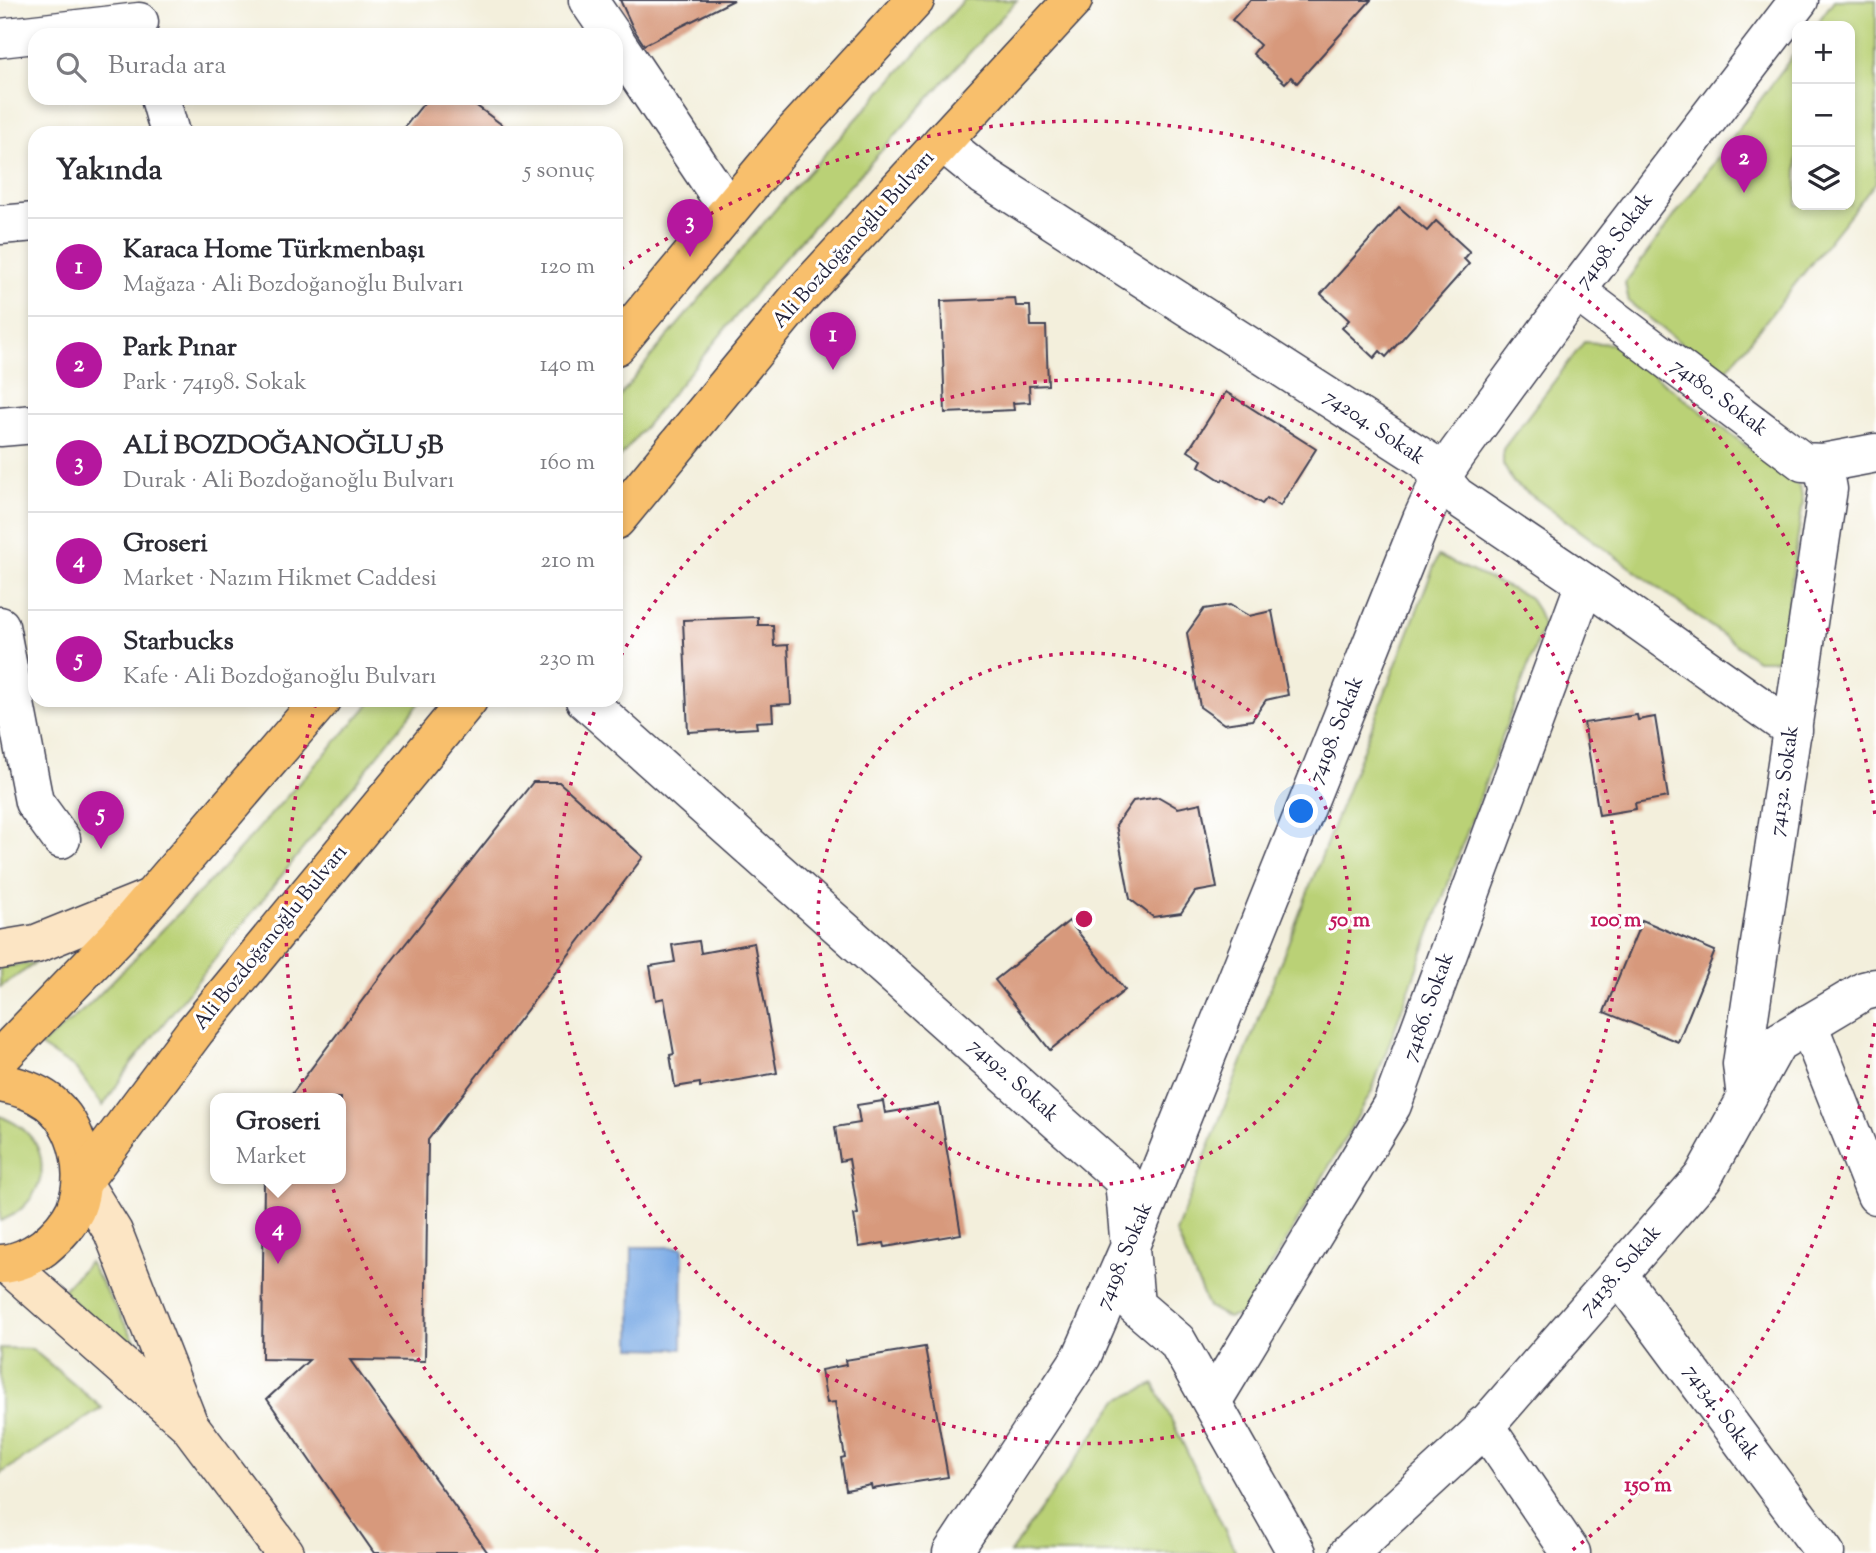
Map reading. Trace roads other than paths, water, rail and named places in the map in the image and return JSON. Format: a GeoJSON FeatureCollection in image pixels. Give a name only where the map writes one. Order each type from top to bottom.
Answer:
{"type":"FeatureCollection","features":[{"type":"Feature","properties":{"kind":"main road"},"geometry":{"type":"LineString","coordinates":[[623,338],[795,131],[914,0]]}},
{"type":"Feature","properties":{"kind":"main road","name":"Ali Bozdoğanoğlu Bulvarı"},"geometry":{"type":"LineString","coordinates":[[623,511],[800,296],[1073,0]]}},
{"type":"Feature","properties":{"kind":"main road"},"geometry":{"type":"LineString","coordinates":[[0,1058],[118,936],[315,707]]}},
{"type":"Feature","properties":{"kind":"main road","name":"Ali Bozdoğanoğlu Bulvarı"},"geometry":{"type":"LineString","coordinates":[[82,1182],[195,1031],[462,707]]}},
{"type":"Feature","properties":{"kind":"main road"},"geometry":{"type":"LineString","coordinates":[[0,950],[36,944],[150,898]]}},
{"type":"Feature","properties":{"kind":"main road"},"geometry":{"type":"LineString","coordinates":[[0,1083],[23,1087],[50,1103],[69,1126],[80,1153],[82,1182],[74,1211],[58,1236],[35,1254],[2,1266],[189,1425],[285,1553]]}},
{"type":"Feature","properties":{"kind":"main road"},"geometry":{"type":"LineString","coordinates":[[82,1182],[113,1232],[189,1425]]}},
{"type":"Feature","properties":{"kind":"street"},"geometry":{"type":"LineString","coordinates":[[588,0],[607,28]]}},
{"type":"Feature","properties":{"kind":"street","name":"74198. Sokak"},"geometry":{"type":"LineString","coordinates":[[952,1553],[1082,1356],[1441,478],[1576,291],[1799,0]]}},
{"type":"Feature","properties":{"kind":"street"},"geometry":{"type":"LineString","coordinates":[[73,28],[138,19]]}},
{"type":"Feature","properties":{"kind":"street"},"geometry":{"type":"LineString","coordinates":[[0,38],[28,34]]}},
{"type":"Feature","properties":{"kind":"street"},"geometry":{"type":"LineString","coordinates":[[623,52],[729,209]]}},
{"type":"Feature","properties":{"kind":"street"},"geometry":{"type":"LineString","coordinates":[[162,105],[168,126]]}},
{"type":"Feature","properties":{"kind":"street","name":"74204. Sokak"},"geometry":{"type":"LineString","coordinates":[[942,142],[984,176],[1426,460],[1457,496],[1793,730]]}},
{"type":"Feature","properties":{"kind":"street"},"geometry":{"type":"LineString","coordinates":[[0,225],[28,223]]}},
{"type":"Feature","properties":{"kind":"street","name":"74180. Sokak"},"geometry":{"type":"LineString","coordinates":[[1576,291],[1803,462],[1823,463],[1876,453]]}},
{"type":"Feature","properties":{"kind":"street"},"geometry":{"type":"LineString","coordinates":[[0,427],[28,425]]}},
{"type":"Feature","properties":{"kind":"street","name":"74132. Sokak"},"geometry":{"type":"LineString","coordinates":[[1746,1100],[1742,1064],[1828,489],[1823,463]]}},
{"type":"Feature","properties":{"kind":"street","name":"74186. Sokak"},"geometry":{"type":"LineString","coordinates":[[1212,1402],[1392,1105],[1585,583]]}},
{"type":"Feature","properties":{"kind":"street"},"geometry":{"type":"LineString","coordinates":[[0,626],[34,803],[61,838]]}},
{"type":"Feature","properties":{"kind":"street","name":"74192. Sokak"},"geometry":{"type":"LineString","coordinates":[[593,707],[1124,1180],[1135,1305],[1177,1341],[1297,1553]]}},
{"type":"Feature","properties":{"kind":"street","name":"74138. Sokak"},"geometry":{"type":"LineString","coordinates":[[1349,1553],[1479,1433],[1703,1177],[1777,1043],[1864,991],[1876,988]]}},
{"type":"Feature","properties":{"kind":"street"},"geometry":{"type":"LineString","coordinates":[[1808,1024],[1876,1195]]}},
{"type":"Feature","properties":{"kind":"street","name":"74134. Sokak"},"geometry":{"type":"LineString","coordinates":[[1618,1274],[1825,1553]]}},
{"type":"Feature","properties":{"kind":"street"},"geometry":{"type":"LineString","coordinates":[[1484,1425],[1571,1553]]}},
{"type":"Feature","properties":{"kind":"water"},"geometry":{"type":"Polygon","coordinates":[[[632,1247],[683,1247],[682,1349],[631,1348],[632,1247]]]}},
{"type":"Feature","properties":{"kind":"place","name":"Park Pınar"},"geometry":{"type":"Point","coordinates":[1744,193]}},
{"type":"Feature","properties":{"kind":"place","name":"ALİ BOZDOĞANOĞLU 5B"},"geometry":{"type":"Point","coordinates":[690,257]}},
{"type":"Feature","properties":{"kind":"place","name":"Karaca Home Türkmenbaşı"},"geometry":{"type":"Point","coordinates":[833,370]}},
{"type":"Feature","properties":{"kind":"place","name":"Starbucks"},"geometry":{"type":"Point","coordinates":[101,849]}},
{"type":"Feature","properties":{"kind":"place","name":"Groseri"},"geometry":{"type":"Point","coordinates":[278,1264]}}]}
